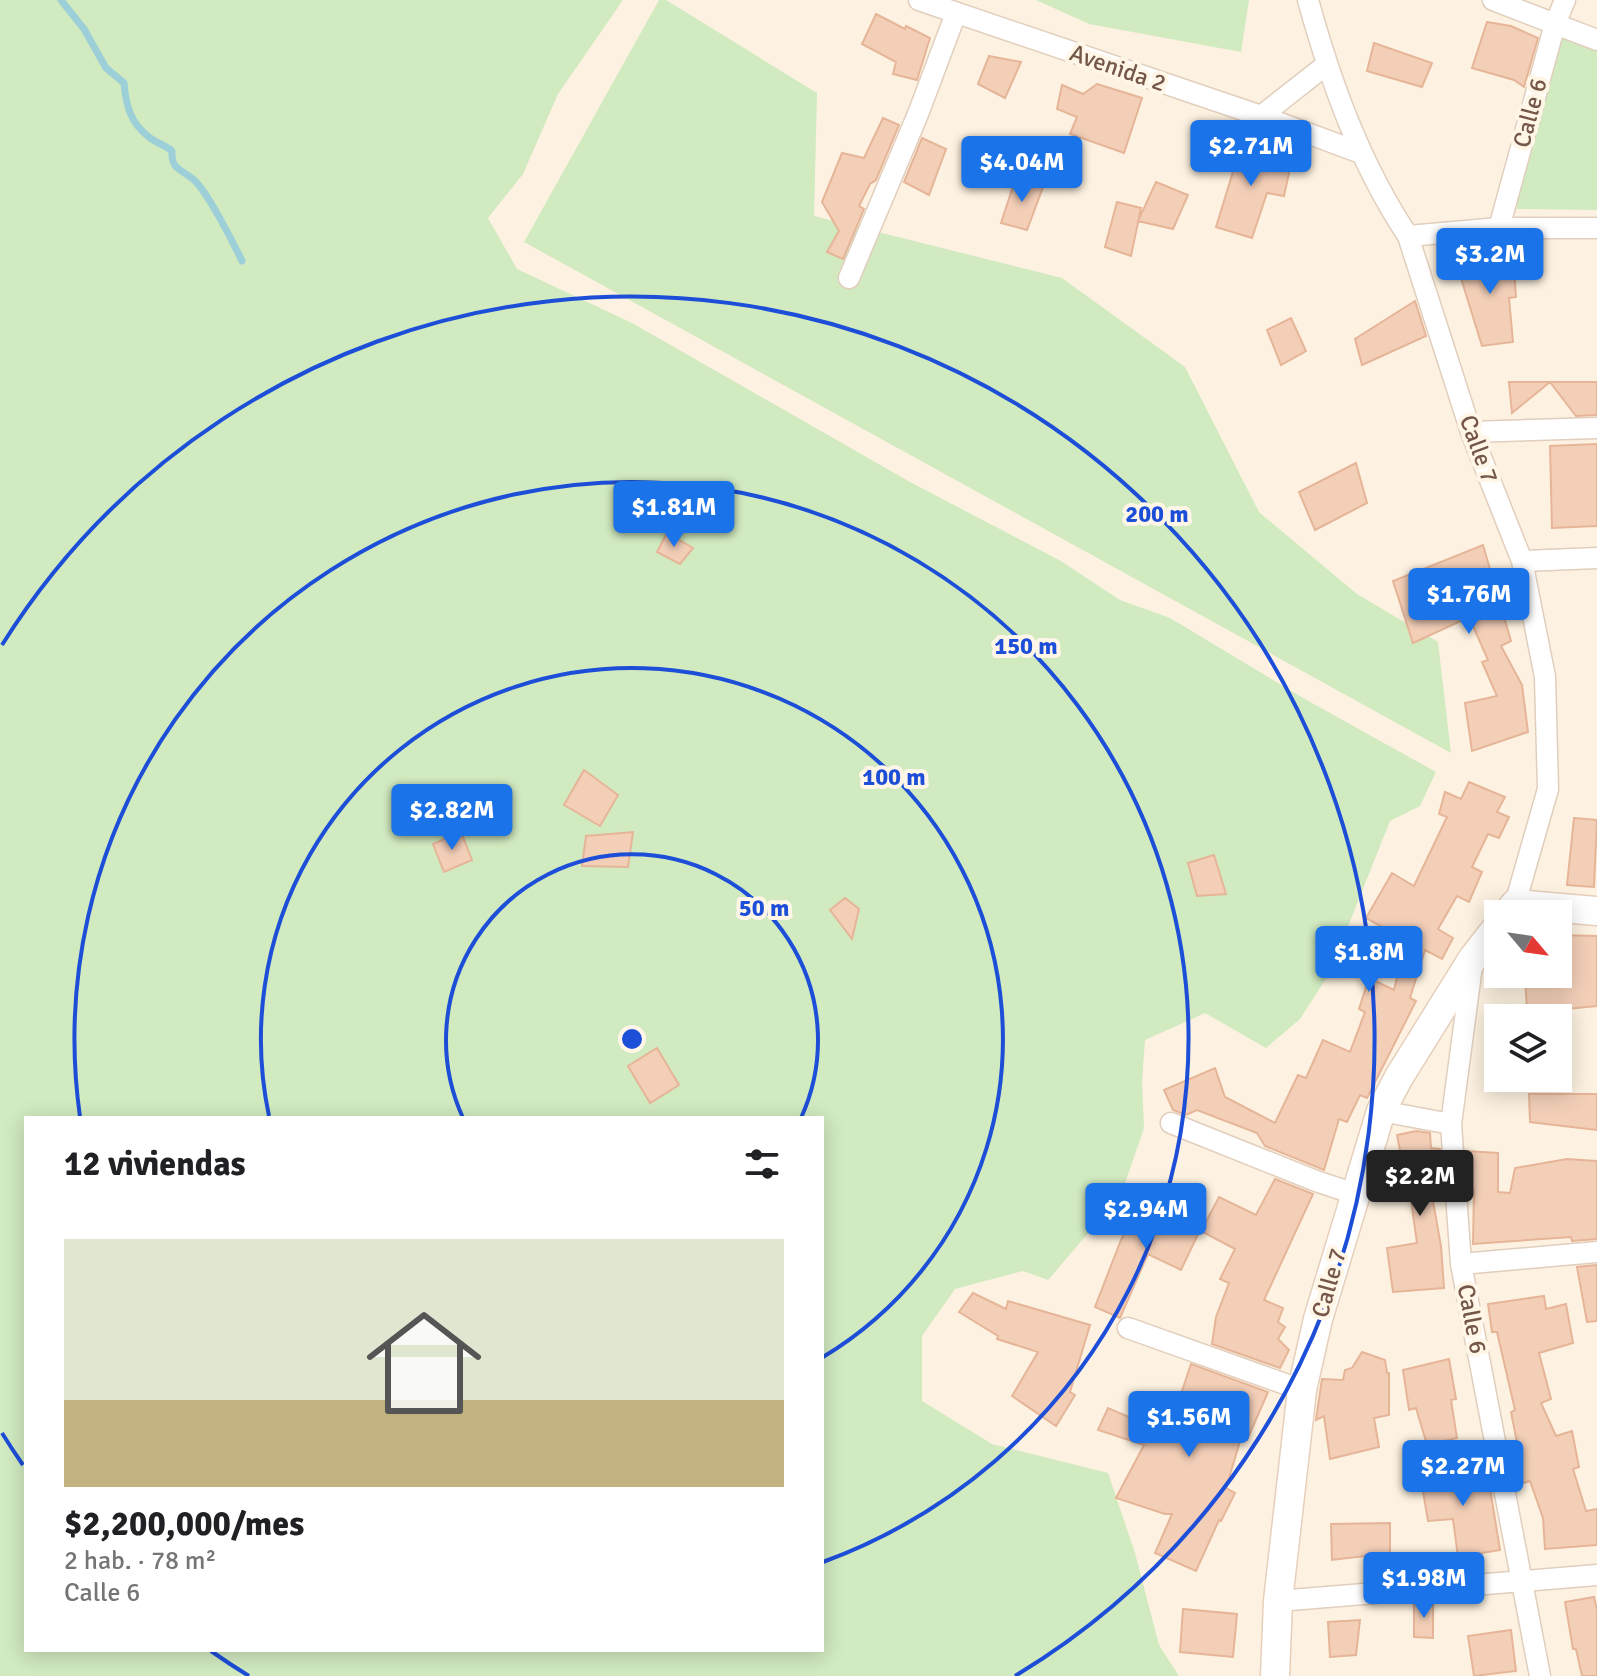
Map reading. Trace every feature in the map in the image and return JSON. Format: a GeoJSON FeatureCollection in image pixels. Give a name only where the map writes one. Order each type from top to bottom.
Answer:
{"type":"FeatureCollection","features":[{"type":"Feature","properties":{"kind":"main road"},"geometry":{"type":"LineString","coordinates":[[1572,912],[1597,911]]}},
{"type":"Feature","properties":{"kind":"main road","name":"Calle 7"},"geometry":{"type":"LineString","coordinates":[[1275,1676],[1278,1601],[1302,1390],[1318,1319],[1381,1111],[1399,1077],[1484,944]]}},
{"type":"Feature","properties":{"kind":"street","name":"Avenida 2"},"geometry":{"type":"LineString","coordinates":[[919,0],[1361,153]]}},
{"type":"Feature","properties":{"kind":"street","name":"Calle 7"},"geometry":{"type":"LineString","coordinates":[[1308,0],[1326,65],[1361,153],[1383,197],[1408,236],[1471,432],[1522,561],[1545,677],[1548,789],[1512,900]]}},
{"type":"Feature","properties":{"kind":"street"},"geometry":{"type":"LineString","coordinates":[[1493,0],[1597,40]]}},
{"type":"Feature","properties":{"kind":"street","name":"Calle 6"},"geometry":{"type":"LineString","coordinates":[[1499,228],[1555,24],[1565,0]]}},
{"type":"Feature","properties":{"kind":"street"},"geometry":{"type":"LineString","coordinates":[[849,278],[918,114],[956,13]]}},
{"type":"Feature","properties":{"kind":"street"},"geometry":{"type":"LineString","coordinates":[[1261,116],[1326,65]]}},
{"type":"Feature","properties":{"kind":"street"},"geometry":{"type":"LineString","coordinates":[[1408,236],[1499,228],[1597,228]]}},
{"type":"Feature","properties":{"kind":"street"},"geometry":{"type":"LineString","coordinates":[[1471,432],[1597,428]]}},
{"type":"Feature","properties":{"kind":"street"},"geometry":{"type":"LineString","coordinates":[[1522,561],[1597,558]]}},
{"type":"Feature","properties":{"kind":"street","name":"Calle 6"},"geometry":{"type":"LineString","coordinates":[[1473,958],[1451,1124],[1461,1264],[1540,1676]]}},
{"type":"Feature","properties":{"kind":"street"},"geometry":{"type":"LineString","coordinates":[[1381,1111],[1451,1124]]}},
{"type":"Feature","properties":{"kind":"street"},"geometry":{"type":"LineString","coordinates":[[1171,1123],[1355,1194]]}},
{"type":"Feature","properties":{"kind":"street"},"geometry":{"type":"LineString","coordinates":[[1461,1264],[1597,1252]]}},
{"type":"Feature","properties":{"kind":"street"},"geometry":{"type":"LineString","coordinates":[[1128,1328],[1302,1390]]}},
{"type":"Feature","properties":{"kind":"street"},"geometry":{"type":"LineString","coordinates":[[1278,1601],[1597,1575]]}},
{"type":"Feature","properties":{"kind":"green space"},"geometry":{"type":"Polygon","coordinates":[[[0,0],[623,0],[558,94],[523,174],[488,218],[517,269],[632,323],[910,482],[1061,561],[1120,600],[1170,618],[1303,698],[1436,772],[1420,806],[1390,821],[1329,974],[1300,1019],[1266,1048],[1205,1013],[1145,1040],[1142,1082],[1144,1128],[1121,1195],[1048,1280],[1023,1271],[955,1289],[922,1336],[922,1401],[992,1444],[1108,1473],[1135,1553],[1159,1645],[1179,1676],[0,1676],[0,0]]]}},
{"type":"Feature","properties":{"kind":"green space"},"geometry":{"type":"Polygon","coordinates":[[[659,0],[666,0],[817,93],[814,216],[1062,278],[1185,367],[1259,512],[1357,594],[1438,642],[1451,753],[524,242],[659,0]]]}},
{"type":"Feature","properties":{"kind":"green space"},"geometry":{"type":"Polygon","coordinates":[[[1036,0],[1249,0],[1241,52],[1089,24],[1036,0]]]}},
{"type":"Feature","properties":{"kind":"green space"},"geometry":{"type":"Polygon","coordinates":[[[1561,32],[1597,46],[1597,210],[1516,209],[1561,32]]]}},
{"type":"Feature","properties":{"kind":"building"},"geometry":{"type":"Polygon","coordinates":[[[876,14],[930,38],[917,80],[893,74],[896,62],[862,44],[876,14]]]}},
{"type":"Feature","properties":{"kind":"building"},"geometry":{"type":"Polygon","coordinates":[[[1487,22],[1511,26],[1538,38],[1524,87],[1514,80],[1472,68],[1487,22]]]}},
{"type":"Feature","properties":{"kind":"building"},"geometry":{"type":"Polygon","coordinates":[[[1374,43],[1432,63],[1422,87],[1367,71],[1374,43]]]}},
{"type":"Feature","properties":{"kind":"building"},"geometry":{"type":"Polygon","coordinates":[[[989,56],[1021,62],[1005,98],[978,84],[989,56]]]}},
{"type":"Feature","properties":{"kind":"building"},"geometry":{"type":"Polygon","coordinates":[[[1097,84],[1142,98],[1124,153],[1070,134],[1077,117],[1057,109],[1062,85],[1083,94],[1097,84]]]}},
{"type":"Feature","properties":{"kind":"building"},"geometry":{"type":"Polygon","coordinates":[[[883,118],[899,125],[876,180],[870,184],[859,206],[864,209],[843,259],[827,252],[839,231],[822,202],[842,153],[864,158],[883,118]]]}},
{"type":"Feature","properties":{"kind":"building"},"geometry":{"type":"Polygon","coordinates":[[[922,138],[946,149],[929,195],[904,182],[922,138]]]}},
{"type":"Feature","properties":{"kind":"building"},"geometry":{"type":"Polygon","coordinates":[[[1243,139],[1265,139],[1260,154],[1291,164],[1284,196],[1267,193],[1252,238],[1216,227],[1243,139]]]}},
{"type":"Feature","properties":{"kind":"building"},"geometry":{"type":"Polygon","coordinates":[[[1016,177],[1043,187],[1027,230],[1001,223],[1016,177]]]}},
{"type":"Feature","properties":{"kind":"building"},"geometry":{"type":"Polygon","coordinates":[[[1156,182],[1188,195],[1173,229],[1138,221],[1156,182]]]}},
{"type":"Feature","properties":{"kind":"building"},"geometry":{"type":"Polygon","coordinates":[[[1117,202],[1141,208],[1131,256],[1105,247],[1117,202]]]}},
{"type":"Feature","properties":{"kind":"building"},"geometry":{"type":"Polygon","coordinates":[[[1513,255],[1516,297],[1509,298],[1513,342],[1482,346],[1455,259],[1513,255]]]}},
{"type":"Feature","properties":{"kind":"building"},"geometry":{"type":"Polygon","coordinates":[[[1415,301],[1426,336],[1362,365],[1355,339],[1415,301]]]}},
{"type":"Feature","properties":{"kind":"building"},"geometry":{"type":"Polygon","coordinates":[[[1291,318],[1306,351],[1281,365],[1267,330],[1291,318]]]}},
{"type":"Feature","properties":{"kind":"building"},"geometry":{"type":"Polygon","coordinates":[[[1509,382],[1550,382],[1512,413],[1509,382]]]}},
{"type":"Feature","properties":{"kind":"building"},"geometry":{"type":"Polygon","coordinates":[[[1550,382],[1597,382],[1597,415],[1576,416],[1550,382]]]}},
{"type":"Feature","properties":{"kind":"building"},"geometry":{"type":"Polygon","coordinates":[[[1597,444],[1597,526],[1552,528],[1550,446],[1597,444]]]}},
{"type":"Feature","properties":{"kind":"building"},"geometry":{"type":"Polygon","coordinates":[[[1356,463],[1367,503],[1315,530],[1299,492],[1356,463]]]}},
{"type":"Feature","properties":{"kind":"building"},"geometry":{"type":"Polygon","coordinates":[[[667,533],[693,548],[680,564],[657,552],[667,533]]]}},
{"type":"Feature","properties":{"kind":"building"},"geometry":{"type":"Polygon","coordinates":[[[1483,545],[1511,641],[1501,646],[1522,685],[1528,732],[1472,751],[1465,703],[1497,696],[1482,662],[1488,660],[1469,617],[1413,643],[1393,581],[1483,545]]]}},
{"type":"Feature","properties":{"kind":"building"},"geometry":{"type":"Polygon","coordinates":[[[584,770],[618,795],[600,826],[564,805],[584,770]]]}},
{"type":"Feature","properties":{"kind":"building"},"geometry":{"type":"Polygon","coordinates":[[[1469,782],[1505,797],[1497,812],[1509,817],[1499,838],[1488,834],[1472,867],[1482,872],[1469,902],[1457,896],[1438,929],[1453,938],[1442,959],[1425,950],[1410,998],[1416,1001],[1367,1098],[1360,1095],[1347,1122],[1339,1119],[1324,1170],[1265,1146],[1257,1133],[1197,1110],[1186,1115],[1173,1110],[1164,1090],[1215,1068],[1225,1097],[1275,1123],[1298,1075],[1306,1078],[1323,1040],[1350,1052],[1365,1012],[1359,1009],[1369,978],[1394,990],[1406,940],[1366,918],[1392,873],[1414,886],[1447,817],[1439,814],[1445,792],[1461,799],[1469,782]]]}},
{"type":"Feature","properties":{"kind":"building"},"geometry":{"type":"Polygon","coordinates":[[[1574,818],[1597,820],[1594,887],[1567,885],[1574,818]]]}},
{"type":"Feature","properties":{"kind":"building"},"geometry":{"type":"Polygon","coordinates":[[[461,832],[472,860],[444,872],[433,844],[461,832]]]}},
{"type":"Feature","properties":{"kind":"building"},"geometry":{"type":"Polygon","coordinates":[[[633,832],[628,867],[582,866],[586,836],[633,832]]]}},
{"type":"Feature","properties":{"kind":"building"},"geometry":{"type":"Polygon","coordinates":[[[1214,855],[1226,894],[1197,896],[1188,863],[1214,855]]]}},
{"type":"Feature","properties":{"kind":"building"},"geometry":{"type":"Polygon","coordinates":[[[845,898],[859,909],[852,939],[830,910],[845,898]]]}},
{"type":"Feature","properties":{"kind":"building"},"geometry":{"type":"Polygon","coordinates":[[[1572,935],[1597,936],[1597,1006],[1572,1008],[1572,1004],[1527,1004],[1526,988],[1572,988],[1572,935]]]}},
{"type":"Feature","properties":{"kind":"building"},"geometry":{"type":"Polygon","coordinates":[[[657,1048],[679,1085],[650,1103],[628,1066],[657,1048]]]}},
{"type":"Feature","properties":{"kind":"building"},"geometry":{"type":"Polygon","coordinates":[[[1529,1094],[1597,1094],[1597,1130],[1530,1122],[1529,1094]]]}},
{"type":"Feature","properties":{"kind":"building"},"geometry":{"type":"Polygon","coordinates":[[[1416,1131],[1430,1133],[1431,1148],[1440,1149],[1443,1190],[1431,1190],[1441,1246],[1444,1288],[1393,1292],[1387,1248],[1417,1243],[1406,1164],[1403,1166],[1397,1135],[1416,1131]]]}},
{"type":"Feature","properties":{"kind":"building"},"geometry":{"type":"Polygon","coordinates":[[[1466,1151],[1498,1153],[1498,1192],[1510,1193],[1515,1168],[1567,1159],[1597,1161],[1597,1239],[1572,1241],[1571,1237],[1473,1244],[1474,1190],[1469,1190],[1466,1151]]]}},
{"type":"Feature","properties":{"kind":"building"},"geometry":{"type":"Polygon","coordinates":[[[1275,1179],[1313,1194],[1264,1300],[1283,1308],[1278,1322],[1285,1327],[1278,1339],[1289,1350],[1280,1368],[1212,1344],[1216,1317],[1229,1283],[1220,1279],[1235,1249],[1201,1231],[1219,1197],[1256,1215],[1275,1179]]]}},
{"type":"Feature","properties":{"kind":"building"},"geometry":{"type":"Polygon","coordinates":[[[1142,1197],[1202,1226],[1181,1270],[1148,1254],[1120,1318],[1095,1307],[1121,1240],[1142,1197]]]}},
{"type":"Feature","properties":{"kind":"building"},"geometry":{"type":"Polygon","coordinates":[[[1597,1265],[1597,1321],[1587,1322],[1577,1267],[1597,1265]]]}},
{"type":"Feature","properties":{"kind":"building"},"geometry":{"type":"Polygon","coordinates":[[[973,1293],[1006,1309],[1008,1301],[1090,1325],[1070,1392],[1075,1395],[1056,1426],[1012,1396],[1038,1352],[997,1339],[998,1336],[959,1312],[973,1293]]]}},
{"type":"Feature","properties":{"kind":"building"},"geometry":{"type":"Polygon","coordinates":[[[1544,1296],[1546,1309],[1566,1304],[1573,1343],[1539,1353],[1551,1399],[1541,1403],[1556,1436],[1572,1431],[1579,1467],[1573,1469],[1586,1511],[1597,1509],[1597,1545],[1545,1549],[1543,1518],[1530,1481],[1517,1485],[1514,1469],[1522,1468],[1511,1412],[1515,1410],[1497,1332],[1492,1332],[1488,1304],[1544,1296]]]}},
{"type":"Feature","properties":{"kind":"building"},"geometry":{"type":"Polygon","coordinates":[[[1362,1352],[1385,1360],[1389,1373],[1389,1415],[1374,1418],[1379,1447],[1330,1459],[1324,1416],[1316,1420],[1322,1379],[1343,1380],[1345,1370],[1352,1368],[1362,1352]]]}},
{"type":"Feature","properties":{"kind":"building"},"geometry":{"type":"Polygon","coordinates":[[[1449,1359],[1456,1399],[1451,1400],[1457,1438],[1427,1445],[1416,1408],[1409,1410],[1403,1370],[1449,1359]]]}},
{"type":"Feature","properties":{"kind":"building"},"geometry":{"type":"Polygon","coordinates":[[[1191,1364],[1268,1392],[1247,1440],[1241,1438],[1226,1488],[1235,1493],[1196,1571],[1155,1553],[1172,1514],[1116,1498],[1144,1445],[1098,1430],[1108,1408],[1161,1431],[1173,1394],[1180,1397],[1191,1364]]]}},
{"type":"Feature","properties":{"kind":"building"},"geometry":{"type":"Polygon","coordinates":[[[1487,1470],[1500,1550],[1458,1557],[1453,1519],[1428,1521],[1420,1474],[1487,1470]]]}},
{"type":"Feature","properties":{"kind":"building"},"geometry":{"type":"Polygon","coordinates":[[[1390,1523],[1390,1553],[1332,1560],[1331,1524],[1390,1523]]]}},
{"type":"Feature","properties":{"kind":"building"},"geometry":{"type":"Polygon","coordinates":[[[1594,1597],[1597,1610],[1597,1676],[1582,1676],[1576,1649],[1573,1649],[1565,1602],[1594,1597]]]}},
{"type":"Feature","properties":{"kind":"building"},"geometry":{"type":"Polygon","coordinates":[[[1433,1601],[1433,1638],[1414,1637],[1414,1603],[1433,1601]]]}},
{"type":"Feature","properties":{"kind":"building"},"geometry":{"type":"Polygon","coordinates":[[[1183,1609],[1237,1614],[1233,1657],[1180,1652],[1183,1609]]]}},
{"type":"Feature","properties":{"kind":"building"},"geometry":{"type":"Polygon","coordinates":[[[1360,1620],[1356,1655],[1330,1657],[1328,1622],[1360,1620]]]}},
{"type":"Feature","properties":{"kind":"building"},"geometry":{"type":"Polygon","coordinates":[[[1511,1630],[1516,1671],[1474,1676],[1468,1636],[1511,1630]]]}},
{"type":"Feature","properties":{"kind":"waterway"},"geometry":{"type":"LineString","coordinates":[[61,0],[84,29],[106,68],[124,83],[128,106],[137,126],[172,151],[175,166],[199,185],[242,261]]}}]}
